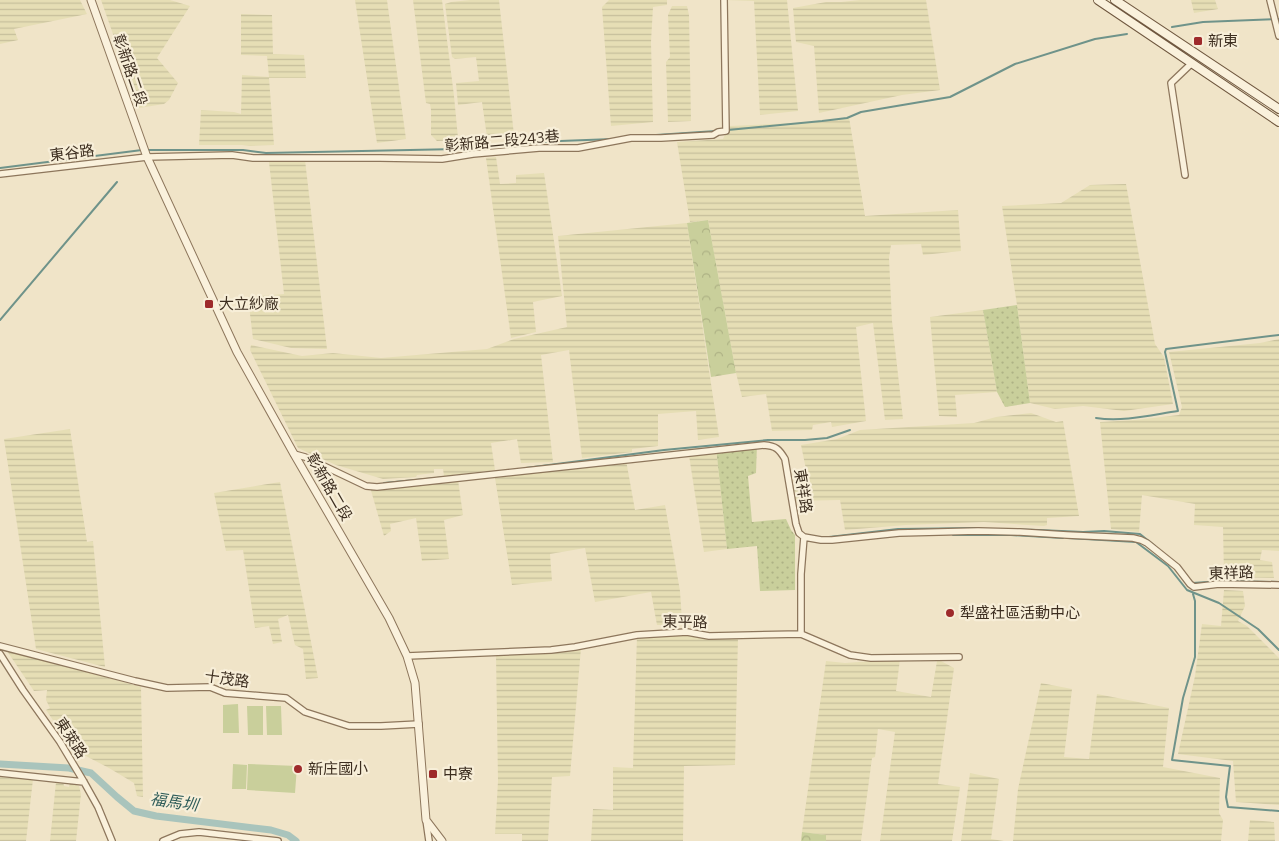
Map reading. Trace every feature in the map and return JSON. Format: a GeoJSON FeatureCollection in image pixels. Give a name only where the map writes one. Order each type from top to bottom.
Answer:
{"type":"FeatureCollection","features":[{"type":"Feature","properties":{"kind":"main road"},"geometry":{"type":"LineString","coordinates":[[1098,0],[1279,122]]}},
{"type":"Feature","properties":{"kind":"main road"},"geometry":{"type":"LineString","coordinates":[[1116,0],[1279,109]]}},
{"type":"Feature","properties":{"kind":"street","name":"彰新路二段"},"geometry":{"type":"LineString","coordinates":[[92,0],[147,157],[237,352],[384,610],[407,656],[415,683],[426,820]]}},
{"type":"Feature","properties":{"kind":"street","name":"彰新路二段243巷"},"geometry":{"type":"LineString","coordinates":[[147,157],[232,155],[253,158],[442,159],[539,148],[578,148],[631,138],[713,135],[726,131],[724,0]]}},
{"type":"Feature","properties":{"kind":"street"},"geometry":{"type":"LineString","coordinates":[[1270,0],[1279,36]]}},
{"type":"Feature","properties":{"kind":"street"},"geometry":{"type":"LineString","coordinates":[[1185,175],[1171,83],[1192,63]]}},
{"type":"Feature","properties":{"kind":"street","name":"東谷路"},"geometry":{"type":"LineString","coordinates":[[0,174],[147,157]]}},
{"type":"Feature","properties":{"kind":"street","name":"東祥路"},"geometry":{"type":"LineString","coordinates":[[294,454],[305,457],[366,486],[377,487],[764,444],[774,446],[786,459],[796,524],[804,538],[832,540],[898,534],[978,531],[1133,538],[1147,543],[1177,567],[1194,587],[1219,584],[1279,585]]}},
{"type":"Feature","properties":{"kind":"street"},"geometry":{"type":"LineString","coordinates":[[801,634],[801,574],[804,538]]}},
{"type":"Feature","properties":{"kind":"street","name":"東平路"},"geometry":{"type":"LineString","coordinates":[[407,656],[575,648],[637,635],[687,632],[709,636],[801,634],[850,655],[871,658],[959,657]]}},
{"type":"Feature","properties":{"kind":"street","name":"十茂路"},"geometry":{"type":"LineString","coordinates":[[0,646],[167,688],[210,687],[225,693],[286,698],[305,712],[349,726],[419,724]]}},
{"type":"Feature","properties":{"kind":"street","name":"東萊路"},"geometry":{"type":"LineString","coordinates":[[0,654],[60,742],[84,782],[98,807],[112,841]]}},
{"type":"Feature","properties":{"kind":"street"},"geometry":{"type":"LineString","coordinates":[[0,773],[84,782]]}},
{"type":"Feature","properties":{"kind":"street"},"geometry":{"type":"LineString","coordinates":[[426,820],[429,841]]}},
{"type":"Feature","properties":{"kind":"street"},"geometry":{"type":"LineString","coordinates":[[426,820],[442,841]]}},
{"type":"Feature","properties":{"kind":"street"},"geometry":{"type":"LineString","coordinates":[[163,841],[180,834],[199,832],[278,841]]}},
{"type":"Feature","properties":{"kind":"shaded area"},"geometry":{"type":"Polygon","coordinates":[[[0,0],[80,0],[87,14],[14,29],[18,40],[0,44],[0,0]]]}},
{"type":"Feature","properties":{"kind":"shaded area"},"geometry":{"type":"Polygon","coordinates":[[[101,0],[170,0],[190,6],[157,58],[178,83],[169,100],[164,104],[139,108],[101,0]]]}},
{"type":"Feature","properties":{"kind":"shaded area"},"geometry":{"type":"Polygon","coordinates":[[[355,0],[387,0],[406,139],[377,143],[355,0]]]}},
{"type":"Feature","properties":{"kind":"shaded area"},"geometry":{"type":"Polygon","coordinates":[[[413,0],[442,0],[454,96],[458,138],[456,140],[437,141],[431,135],[431,110],[430,104],[426,103],[413,0]]]}},
{"type":"Feature","properties":{"kind":"shaded area"},"geometry":{"type":"Polygon","coordinates":[[[470,0],[499,0],[514,135],[487,137],[482,102],[458,105],[456,83],[479,81],[476,57],[455,59],[452,57],[445,4],[470,0]]]}},
{"type":"Feature","properties":{"kind":"shaded area"},"geometry":{"type":"Polygon","coordinates":[[[609,0],[667,0],[667,5],[653,7],[651,42],[653,122],[611,126],[602,7],[609,0]]]}},
{"type":"Feature","properties":{"kind":"shaded area"},"geometry":{"type":"Polygon","coordinates":[[[725,0],[787,0],[798,111],[760,115],[754,1],[725,0]]]}},
{"type":"Feature","properties":{"kind":"shaded area"},"geometry":{"type":"Polygon","coordinates":[[[926,0],[940,90],[902,95],[819,113],[814,46],[796,42],[793,8],[826,2],[926,0]]]}},
{"type":"Feature","properties":{"kind":"shaded area"},"geometry":{"type":"Polygon","coordinates":[[[1191,0],[1215,0],[1218,9],[1194,13],[1191,0]]]}},
{"type":"Feature","properties":{"kind":"shaded area"},"geometry":{"type":"Polygon","coordinates":[[[672,6],[687,6],[689,15],[691,121],[668,122],[666,62],[670,57],[668,15],[672,6]]]}},
{"type":"Feature","properties":{"kind":"shaded area"},"geometry":{"type":"Polygon","coordinates":[[[241,14],[272,15],[273,54],[304,55],[306,78],[269,78],[274,145],[199,145],[201,110],[241,114],[242,75],[269,77],[267,56],[241,55],[241,14]]]}},
{"type":"Feature","properties":{"kind":"shaded area"},"geometry":{"type":"Polygon","coordinates":[[[849,117],[865,216],[958,210],[961,251],[923,255],[921,244],[891,245],[889,258],[892,321],[903,419],[885,420],[873,323],[856,327],[866,421],[832,427],[831,422],[813,425],[812,430],[772,431],[766,394],[742,397],[708,220],[690,222],[677,142],[723,139],[729,126],[818,122],[849,117]]]}},
{"type":"Feature","properties":{"kind":"shaded area"},"geometry":{"type":"Polygon","coordinates":[[[496,157],[500,184],[516,183],[516,175],[544,173],[562,296],[533,302],[536,332],[511,338],[486,158],[496,157]]]}},
{"type":"Feature","properties":{"kind":"shaded area"},"geometry":{"type":"Polygon","coordinates":[[[305,160],[327,349],[291,348],[253,339],[248,297],[284,294],[269,162],[305,160]]]}},
{"type":"Feature","properties":{"kind":"shaded area"},"geometry":{"type":"Polygon","coordinates":[[[1126,184],[1155,344],[1164,357],[1173,404],[1124,411],[1083,406],[1055,409],[1030,403],[1002,206],[1061,203],[1090,185],[1126,184]]]}},
{"type":"Feature","properties":{"kind":"shaded area"},"geometry":{"type":"Polygon","coordinates":[[[687,223],[719,437],[698,440],[696,411],[658,414],[658,446],[632,449],[632,452],[582,458],[569,350],[541,355],[553,462],[521,463],[517,439],[491,443],[495,470],[444,476],[443,469],[434,469],[434,473],[417,475],[416,477],[383,479],[336,465],[298,448],[250,350],[251,345],[302,356],[333,353],[381,358],[487,349],[514,339],[567,327],[558,236],[687,223]]]}},
{"type":"Feature","properties":{"kind":"shaded area"},"geometry":{"type":"Polygon","coordinates":[[[983,310],[997,392],[955,395],[957,417],[939,416],[930,317],[983,310]]]}},
{"type":"Feature","properties":{"kind":"shaded area"},"geometry":{"type":"Polygon","coordinates":[[[1279,339],[1279,551],[1262,550],[1260,560],[1272,562],[1274,578],[1224,577],[1223,527],[1194,525],[1195,504],[1142,495],[1139,532],[1111,529],[1100,422],[1179,415],[1182,407],[1169,352],[1260,343],[1279,339]]]}},
{"type":"Feature","properties":{"kind":"shaded area"},"geometry":{"type":"Polygon","coordinates":[[[1031,413],[1056,422],[1063,421],[1079,516],[1047,518],[1047,525],[1044,526],[984,522],[845,530],[840,500],[795,501],[794,486],[809,484],[801,445],[837,439],[860,430],[974,423],[996,417],[1031,413]]]}},
{"type":"Feature","properties":{"kind":"shaded area"},"geometry":{"type":"Polygon","coordinates":[[[70,429],[87,542],[93,541],[105,667],[36,649],[4,439],[70,429]]]}},
{"type":"Feature","properties":{"kind":"shaded area"},"geometry":{"type":"Polygon","coordinates":[[[716,447],[727,549],[704,552],[688,449],[716,447]]]}},
{"type":"Feature","properties":{"kind":"shaded area"},"geometry":{"type":"Polygon","coordinates":[[[626,460],[635,510],[665,505],[680,591],[682,621],[677,625],[657,625],[651,592],[595,602],[585,548],[550,554],[552,581],[512,585],[495,478],[626,460]]]}},
{"type":"Feature","properties":{"kind":"shaded area"},"geometry":{"type":"Polygon","coordinates":[[[458,480],[463,515],[444,520],[449,559],[422,561],[416,518],[390,524],[391,531],[384,536],[370,487],[458,480]]]}},
{"type":"Feature","properties":{"kind":"shaded area"},"geometry":{"type":"Polygon","coordinates":[[[280,482],[318,678],[306,679],[303,649],[295,645],[288,615],[278,619],[282,642],[273,644],[269,626],[255,628],[243,550],[226,551],[214,493],[280,482]]]}},
{"type":"Feature","properties":{"kind":"shaded area"},"geometry":{"type":"Polygon","coordinates":[[[1224,590],[1243,591],[1245,606],[1238,621],[1247,626],[1279,658],[1279,805],[1236,802],[1233,761],[1178,754],[1195,676],[1202,624],[1221,626],[1224,590]]]}},
{"type":"Feature","properties":{"kind":"shaded area"},"geometry":{"type":"Polygon","coordinates":[[[684,633],[738,637],[735,765],[684,766],[683,841],[591,841],[593,809],[613,810],[613,767],[633,768],[637,635],[684,633]]]}},
{"type":"Feature","properties":{"kind":"shaded area"},"geometry":{"type":"Polygon","coordinates":[[[581,648],[570,776],[552,777],[548,841],[522,841],[522,834],[495,834],[498,781],[496,654],[581,648]]]}},
{"type":"Feature","properties":{"kind":"shaded area"},"geometry":{"type":"Polygon","coordinates":[[[8,650],[141,687],[143,797],[137,796],[134,783],[80,753],[77,755],[46,710],[50,708],[46,700],[47,690],[34,691],[8,650]]]}},
{"type":"Feature","properties":{"kind":"shaded area"},"geometry":{"type":"Polygon","coordinates":[[[900,659],[896,691],[931,697],[937,661],[941,661],[954,668],[938,784],[960,787],[952,841],[880,841],[895,732],[878,729],[875,757],[872,758],[861,841],[826,841],[826,835],[802,832],[826,661],[845,663],[900,659]]]}},
{"type":"Feature","properties":{"kind":"shaded area"},"geometry":{"type":"Polygon","coordinates":[[[1041,683],[1072,689],[1064,757],[1089,759],[1097,694],[1169,708],[1163,767],[1220,778],[1219,813],[1223,820],[1221,841],[1013,841],[1018,789],[1041,683]]]}},
{"type":"Feature","properties":{"kind":"shaded area"},"geometry":{"type":"Polygon","coordinates":[[[970,773],[999,779],[991,839],[1004,841],[961,841],[970,773]]]}},
{"type":"Feature","properties":{"kind":"shaded area"},"geometry":{"type":"Polygon","coordinates":[[[0,777],[33,779],[26,841],[0,841],[0,777]]]}},
{"type":"Feature","properties":{"kind":"shaded area"},"geometry":{"type":"Polygon","coordinates":[[[63,781],[64,786],[69,787],[70,783],[79,786],[81,794],[76,841],[50,841],[56,782],[63,781]]]}},
{"type":"Feature","properties":{"kind":"shaded area"},"geometry":{"type":"Polygon","coordinates":[[[1250,820],[1274,822],[1275,841],[1248,841],[1250,820]]]}},
{"type":"Feature","properties":{"kind":"green space"},"geometry":{"type":"Polygon","coordinates":[[[708,220],[736,373],[711,377],[687,223],[708,220]]]}},
{"type":"Feature","properties":{"kind":"green space"},"geometry":{"type":"Polygon","coordinates":[[[1017,305],[1030,403],[1005,407],[997,392],[983,310],[1017,305]]]}},
{"type":"Feature","properties":{"kind":"green space"},"geometry":{"type":"Polygon","coordinates":[[[757,444],[756,473],[748,476],[752,522],[786,519],[795,535],[795,590],[760,591],[757,546],[727,549],[716,447],[757,444]]]}},
{"type":"Feature","properties":{"kind":"green space"},"geometry":{"type":"Polygon","coordinates":[[[238,704],[239,733],[223,733],[223,705],[238,704]]]}},
{"type":"Feature","properties":{"kind":"green space"},"geometry":{"type":"Polygon","coordinates":[[[247,706],[263,706],[263,735],[248,735],[247,706]]]}},
{"type":"Feature","properties":{"kind":"green space"},"geometry":{"type":"Polygon","coordinates":[[[266,706],[281,706],[282,735],[267,735],[266,706]]]}},
{"type":"Feature","properties":{"kind":"green space"},"geometry":{"type":"Polygon","coordinates":[[[233,764],[247,765],[246,789],[232,789],[233,764]]]}},
{"type":"Feature","properties":{"kind":"green space"},"geometry":{"type":"Polygon","coordinates":[[[248,764],[297,766],[295,793],[247,790],[248,764]]]}},
{"type":"Feature","properties":{"kind":"green space"},"geometry":{"type":"Polygon","coordinates":[[[802,832],[826,835],[826,841],[801,841],[802,832]]]}},
{"type":"Feature","properties":{"kind":"waterway"},"geometry":{"type":"LineString","coordinates":[[1172,27],[1203,22],[1279,19]]}},
{"type":"Feature","properties":{"kind":"waterway"},"geometry":{"type":"LineString","coordinates":[[728,130],[847,118],[861,112],[950,97],[1015,64],[1095,39],[1127,34]]}},
{"type":"Feature","properties":{"kind":"waterway"},"geometry":{"type":"LineString","coordinates":[[656,135],[716,131]]}},
{"type":"Feature","properties":{"kind":"waterway"},"geometry":{"type":"LineString","coordinates":[[146,150],[243,150],[266,153],[458,149],[534,142],[613,139]]}},
{"type":"Feature","properties":{"kind":"waterway"},"geometry":{"type":"LineString","coordinates":[[0,168],[142,150]]}},
{"type":"Feature","properties":{"kind":"waterway"},"geometry":{"type":"LineString","coordinates":[[0,320],[117,182]]}},
{"type":"Feature","properties":{"kind":"waterway"},"geometry":{"type":"LineString","coordinates":[[1096,418],[1127,419],[1178,411],[1165,352],[1166,349],[1279,335]]}},
{"type":"Feature","properties":{"kind":"waterway"},"geometry":{"type":"LineString","coordinates":[[526,468],[664,450],[768,440],[827,438],[850,430]]}},
{"type":"Feature","properties":{"kind":"waterway"},"geometry":{"type":"LineString","coordinates":[[384,483],[457,476]]}},
{"type":"Feature","properties":{"kind":"waterway"},"geometry":{"type":"LineString","coordinates":[[829,537],[898,529],[979,528]]}},
{"type":"Feature","properties":{"kind":"waterway"},"geometry":{"type":"LineString","coordinates":[[993,529],[1104,531],[1140,534],[1155,546]]}},
{"type":"Feature","properties":{"kind":"waterway"},"geometry":{"type":"LineString","coordinates":[[953,535],[1011,535],[1063,538]]}},
{"type":"Feature","properties":{"kind":"waterway"},"geometry":{"type":"LineString","coordinates":[[1068,538],[1136,542],[1168,566],[1187,590],[1219,603],[1258,629],[1279,650]]}},
{"type":"Feature","properties":{"kind":"waterway"},"geometry":{"type":"LineString","coordinates":[[1190,580],[1193,583],[1222,581],[1279,582]]}},
{"type":"Feature","properties":{"kind":"waterway"},"geometry":{"type":"LineString","coordinates":[[1193,594],[1195,601],[1195,657],[1183,698],[1172,760],[1230,766],[1226,797],[1228,807],[1279,811]]}},
{"type":"Feature","properties":{"kind":"waterway","name":"福馬圳"},"geometry":{"type":"LineString","coordinates":[[0,764],[69,768],[91,773],[134,811],[156,816],[271,830],[288,835],[296,841]]}},
{"type":"Feature","properties":{"kind":"place","name":"新東"},"geometry":{"type":"Point","coordinates":[1198,41]}},
{"type":"Feature","properties":{"kind":"place","name":"大立紗廠"},"geometry":{"type":"Point","coordinates":[209,304]}},
{"type":"Feature","properties":{"kind":"place","name":"犁盛社區活動中心"},"geometry":{"type":"Point","coordinates":[950,613]}},
{"type":"Feature","properties":{"kind":"place","name":"新庄國小"},"geometry":{"type":"Point","coordinates":[298,769]}},
{"type":"Feature","properties":{"kind":"place","name":"中寮"},"geometry":{"type":"Point","coordinates":[433,774]}}]}
